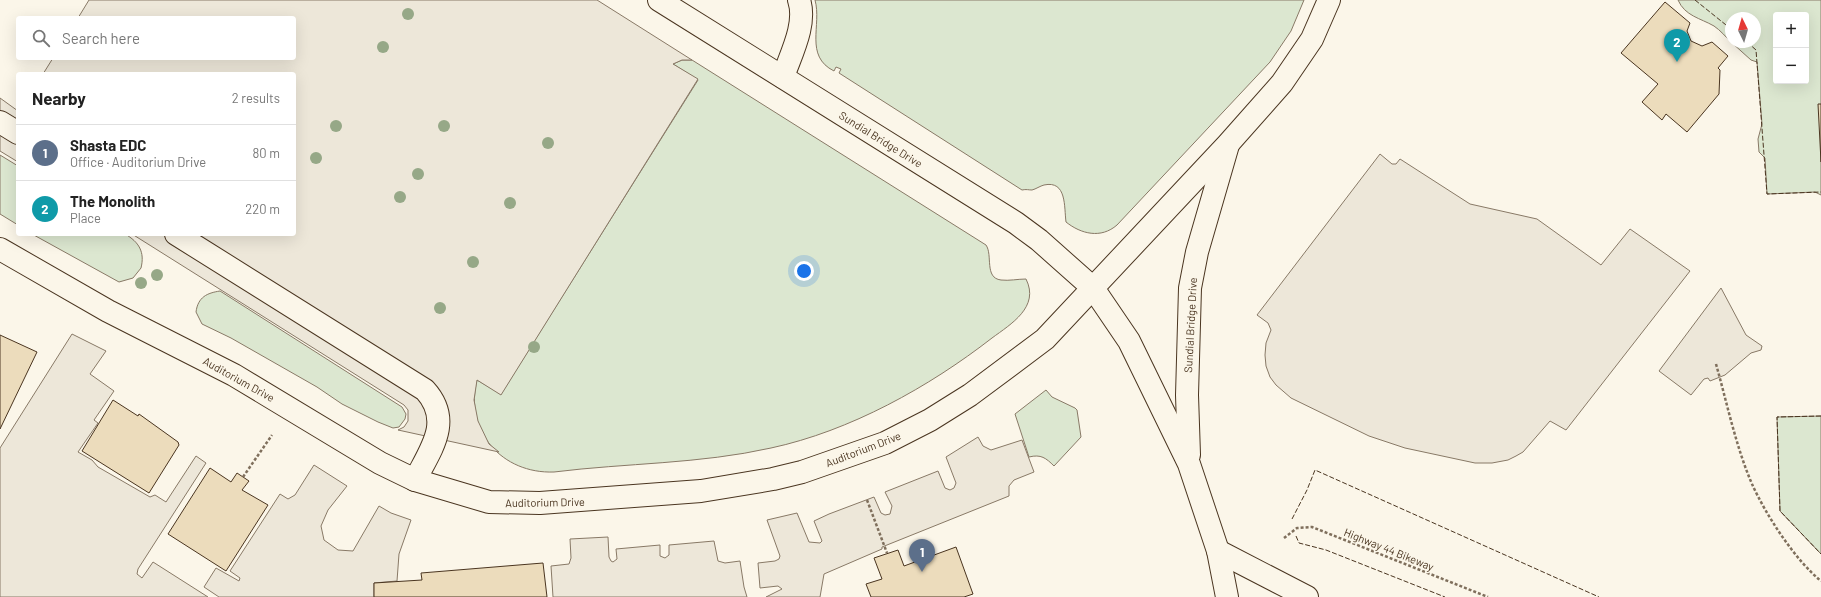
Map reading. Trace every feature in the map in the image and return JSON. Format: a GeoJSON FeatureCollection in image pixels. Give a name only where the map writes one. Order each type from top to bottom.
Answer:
{"type":"FeatureCollection","features":[{"type":"Feature","properties":{"kind":"main road","name":"Sundial Bridge Drive"},"geometry":{"type":"LineString","coordinates":[[659,0],[1016,223],[1039,240],[1093,288],[1129,341],[1189,464],[1218,551],[1227,597]]}},
{"type":"Feature","properties":{"kind":"main road"},"geometry":{"type":"LineString","coordinates":[[783,77],[797,37],[802,12],[799,0]]}},
{"type":"Feature","properties":{"kind":"main road","name":"Sundial Bridge Drive"},"geometry":{"type":"LineString","coordinates":[[1093,288],[1265,103],[1295,65],[1319,26],[1329,0]]}},
{"type":"Feature","properties":{"kind":"main road"},"geometry":{"type":"LineString","coordinates":[[0,122],[16,132]]}},
{"type":"Feature","properties":{"kind":"main road","name":"Sundial Bridge Drive"},"geometry":{"type":"LineString","coordinates":[[1189,464],[1187,395],[1190,288],[1197,252],[1228,144]]}},
{"type":"Feature","properties":{"kind":"main road"},"geometry":{"type":"LineString","coordinates":[[179,236],[425,390],[437,409],[439,426],[437,438],[415,480]]}},
{"type":"Feature","properties":{"kind":"main road","name":"Auditorium Drive"},"geometry":{"type":"LineString","coordinates":[[0,249],[108,311],[234,375],[380,463],[415,480],[489,502],[540,503],[701,491],[802,472],[885,443],[930,420],[970,395],[1045,339],[1093,288]]}},
{"type":"Feature","properties":{"kind":"main road"},"geometry":{"type":"LineString","coordinates":[[1218,551],[1307,597]]}},
{"type":"Feature","properties":{"kind":"path"},"geometry":{"type":"LineString","coordinates":[[1716,364],[1737,439],[1752,484],[1782,537],[1813,575],[1821,581]]}},
{"type":"Feature","properties":{"kind":"path"},"geometry":{"type":"LineString","coordinates":[[243,477],[272,435]]}},
{"type":"Feature","properties":{"kind":"path"},"geometry":{"type":"LineString","coordinates":[[867,500],[887,553]]}},
{"type":"Feature","properties":{"kind":"path","name":"Highway 44 Bikeway"},"geometry":{"type":"LineString","coordinates":[[1284,538],[1296,528],[1312,527],[1488,597]]}},
{"type":"Feature","properties":{"kind":"green space"},"geometry":{"type":"Polygon","coordinates":[[[815,0],[1304,0],[1291,31],[1270,62],[1117,225],[1104,232],[1091,233],[1078,230],[1066,222],[1063,196],[1057,187],[1044,185],[1032,190],[1022,190],[839,73],[841,69],[836,67],[834,71],[825,65],[819,57],[817,49],[817,10],[815,0]]]}},
{"type":"Feature","properties":{"kind":"green space"},"geometry":{"type":"Polygon","coordinates":[[[1678,0],[1821,0],[1821,195],[1815,192],[1767,194],[1765,158],[1759,152],[1758,139],[1762,124],[1757,62],[1751,60],[1738,48],[1761,48],[1761,12],[1725,12],[1725,36],[1714,26],[1693,16],[1685,10],[1678,0]]]}},
{"type":"Feature","properties":{"kind":"green space"},"geometry":{"type":"Polygon","coordinates":[[[682,60],[692,60],[986,245],[992,275],[1001,280],[1026,279],[1029,289],[1029,298],[1026,306],[1015,321],[968,356],[942,373],[888,405],[830,431],[771,448],[717,457],[554,472],[535,471],[518,466],[503,457],[491,446],[482,432],[476,416],[474,399],[477,380],[501,394],[698,80],[673,64],[682,60]]]}},
{"type":"Feature","properties":{"kind":"green space"},"geometry":{"type":"Polygon","coordinates":[[[0,155],[16,165],[16,224],[0,214],[0,155]]]}},
{"type":"Feature","properties":{"kind":"green space"},"geometry":{"type":"Polygon","coordinates":[[[36,236],[128,236],[134,240],[140,248],[142,257],[141,268],[133,278],[119,282],[36,236]]]}},
{"type":"Feature","properties":{"kind":"green space"},"geometry":{"type":"Polygon","coordinates":[[[220,291],[402,407],[406,414],[405,419],[399,427],[393,428],[378,422],[342,404],[317,387],[231,338],[202,324],[196,312],[201,299],[211,293],[220,291]]]}},
{"type":"Feature","properties":{"kind":"green space"},"geometry":{"type":"Polygon","coordinates":[[[1046,390],[1052,397],[1077,410],[1081,437],[1054,466],[1043,457],[1029,457],[1015,414],[1046,390]]]}},
{"type":"Feature","properties":{"kind":"green space"},"geometry":{"type":"Polygon","coordinates":[[[1821,416],[1821,554],[1780,511],[1777,417],[1821,416]]]}},
{"type":"Feature","properties":{"kind":"shaded area"},"geometry":{"type":"Polygon","coordinates":[[[89,0],[597,0],[692,60],[682,60],[673,64],[698,79],[501,395],[477,380],[474,400],[478,421],[489,444],[499,452],[398,430],[404,427],[408,421],[408,410],[404,405],[135,236],[296,236],[296,72],[44,72],[52,60],[296,60],[296,16],[79,16],[89,0]]]}},
{"type":"Feature","properties":{"kind":"shaded area"},"geometry":{"type":"Polygon","coordinates":[[[0,98],[16,110],[16,161],[0,151],[0,98]]]}},
{"type":"Feature","properties":{"kind":"shaded area"},"geometry":{"type":"Polygon","coordinates":[[[1380,154],[1392,164],[1396,164],[1400,159],[1470,204],[1537,219],[1601,265],[1630,229],[1690,271],[1566,430],[1550,421],[1523,452],[1516,456],[1508,460],[1492,463],[1475,463],[1405,448],[1369,436],[1291,398],[1276,385],[1270,377],[1266,366],[1265,355],[1266,343],[1271,330],[1268,323],[1257,315],[1380,154]]]}},
{"type":"Feature","properties":{"kind":"shaded area"},"geometry":{"type":"Polygon","coordinates":[[[1721,288],[1746,335],[1762,346],[1761,350],[1751,353],[1725,375],[1710,381],[1708,378],[1704,379],[1691,395],[1659,371],[1721,288]]]}},
{"type":"Feature","properties":{"kind":"shaded area"},"geometry":{"type":"Polygon","coordinates":[[[72,334],[106,351],[90,374],[114,391],[94,420],[98,423],[78,452],[92,460],[98,467],[150,497],[155,495],[166,502],[196,456],[206,463],[138,569],[137,574],[142,578],[153,562],[208,597],[0,597],[0,448],[72,334]]]}},
{"type":"Feature","properties":{"kind":"shaded area"},"geometry":{"type":"Polygon","coordinates":[[[978,437],[983,446],[991,450],[1022,440],[1034,472],[1014,480],[1009,486],[1009,496],[882,547],[882,549],[824,574],[820,597],[766,597],[782,589],[778,586],[760,588],[758,563],[775,561],[779,559],[780,556],[767,520],[797,513],[809,542],[820,543],[822,541],[814,521],[829,514],[874,497],[881,513],[885,515],[890,514],[892,506],[885,492],[938,471],[945,488],[950,490],[954,488],[956,483],[946,457],[978,437]]]}},
{"type":"Feature","properties":{"kind":"shaded area"},"geometry":{"type":"Polygon","coordinates":[[[314,465],[347,486],[328,510],[321,526],[324,540],[338,550],[353,551],[379,506],[391,513],[411,520],[399,554],[397,581],[374,583],[374,597],[219,597],[204,587],[216,568],[239,581],[240,578],[230,571],[280,494],[288,499],[295,495],[314,465]]]}},
{"type":"Feature","properties":{"kind":"shaded area"},"geometry":{"type":"Polygon","coordinates":[[[608,537],[609,557],[613,562],[617,559],[616,549],[660,545],[660,556],[665,558],[669,555],[669,545],[714,541],[718,561],[725,563],[740,561],[747,597],[553,597],[551,566],[569,564],[571,558],[570,539],[608,537]]]}},
{"type":"Feature","properties":{"kind":"building"},"geometry":{"type":"Polygon","coordinates":[[[1665,2],[1690,23],[1687,31],[1691,41],[1702,46],[1712,42],[1728,56],[1718,68],[1720,70],[1719,94],[1687,132],[1666,114],[1662,120],[1642,102],[1658,84],[1621,53],[1665,2]]]}},
{"type":"Feature","properties":{"kind":"building"},"geometry":{"type":"Polygon","coordinates":[[[1818,104],[1821,104],[1821,162],[1818,104]]]}},
{"type":"Feature","properties":{"kind":"building"},"geometry":{"type":"Polygon","coordinates":[[[0,335],[37,352],[0,429],[0,335]]]}},
{"type":"Feature","properties":{"kind":"building"},"geometry":{"type":"Polygon","coordinates":[[[113,400],[138,416],[139,414],[178,442],[179,445],[149,493],[82,451],[113,400]]]}},
{"type":"Feature","properties":{"kind":"building"},"geometry":{"type":"Polygon","coordinates":[[[210,468],[231,482],[237,473],[249,481],[242,490],[268,505],[226,571],[168,534],[210,468]]]}},
{"type":"Feature","properties":{"kind":"building"},"geometry":{"type":"Polygon","coordinates":[[[956,547],[973,594],[964,597],[871,597],[866,584],[882,579],[874,558],[898,550],[904,566],[956,547]]]}},
{"type":"Feature","properties":{"kind":"building"},"geometry":{"type":"Polygon","coordinates":[[[543,563],[547,597],[374,597],[374,583],[422,580],[421,573],[543,563]]]}},
{"type":"Feature","properties":{"kind":"fence"},"geometry":{"type":"LineString","coordinates":[[1695,0],[1725,24]]}},
{"type":"Feature","properties":{"kind":"fence"},"geometry":{"type":"LineString","coordinates":[[1754,48],[1756,50],[1767,194],[1821,192]]}},
{"type":"Feature","properties":{"kind":"fence"},"geometry":{"type":"LineString","coordinates":[[1821,416],[1777,417],[1780,511],[1821,554]]}},
{"type":"Feature","properties":{"kind":"fence"},"geometry":{"type":"LineString","coordinates":[[1292,519],[1307,490],[1315,470],[1599,597]]}},
{"type":"Feature","properties":{"kind":"fence"},"geometry":{"type":"LineString","coordinates":[[1296,536],[1299,543],[1326,550],[1445,597]]}},
{"type":"Feature","properties":{"kind":"place","name":"The Monolith"},"geometry":{"type":"Point","coordinates":[1677,62]}},
{"type":"Feature","properties":{"kind":"place","name":"Shasta EDC"},"geometry":{"type":"Point","coordinates":[922,572]}}]}
